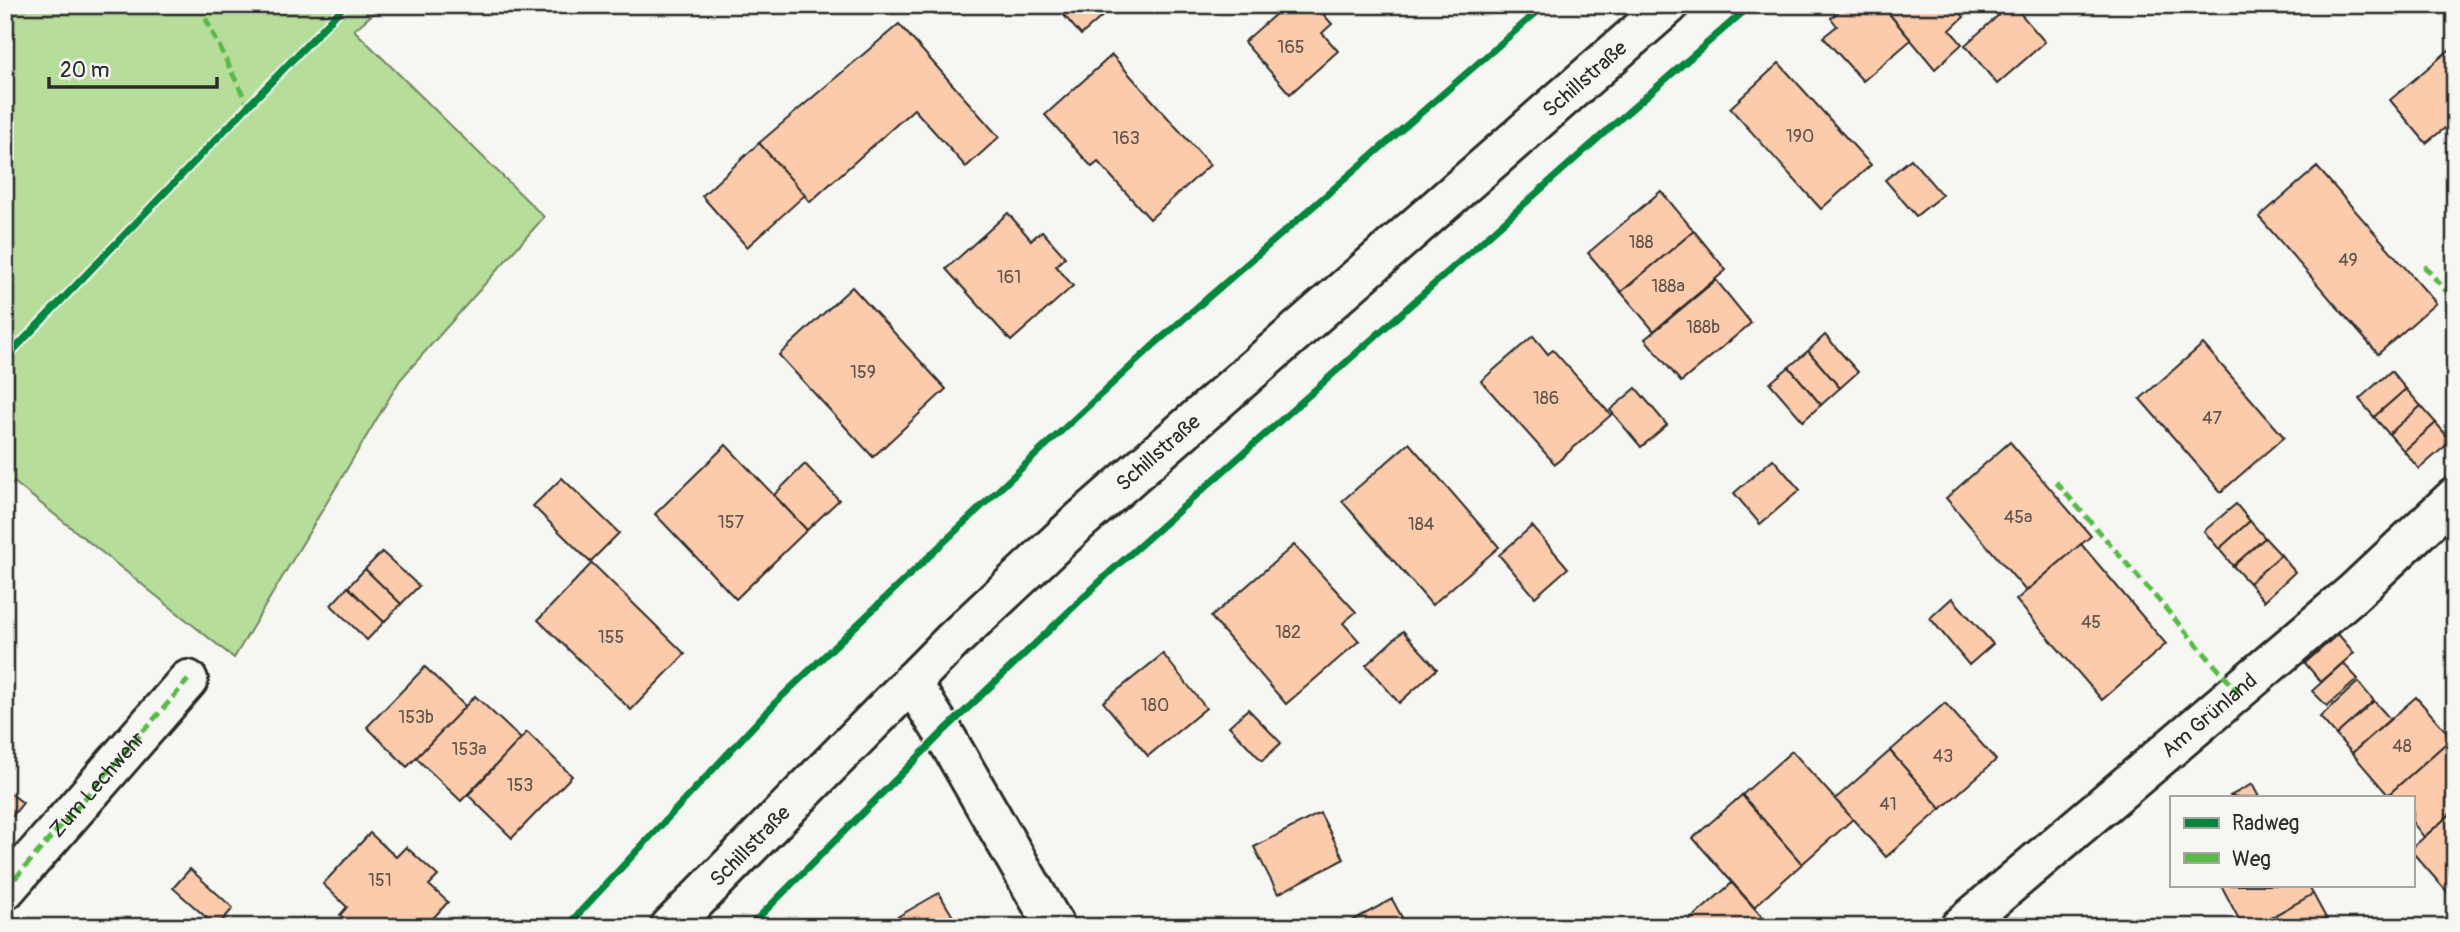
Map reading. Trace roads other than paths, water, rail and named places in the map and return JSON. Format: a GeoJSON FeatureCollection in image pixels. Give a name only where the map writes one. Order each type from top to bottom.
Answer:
{"type":"FeatureCollection","features":[{"type":"Feature","properties":{"kind":"street","name":"Schillstraße"},"geometry":{"type":"LineString","coordinates":[[670,927],[911,682],[1081,520],[1669,5]]}},
{"type":"Feature","properties":{"kind":"street","name":"Am Grünland"},"geometry":{"type":"LineString","coordinates":[[1959,927],[2353,593],[2455,497]]}},
{"type":"Feature","properties":{"kind":"street","name":"Zum Lechwehr"},"geometry":{"type":"LineString","coordinates":[[5,890],[188,680]]}},
{"type":"Feature","properties":{"kind":"street"},"geometry":{"type":"LineString","coordinates":[[911,682],[943,732],[1055,927]]}}]}
